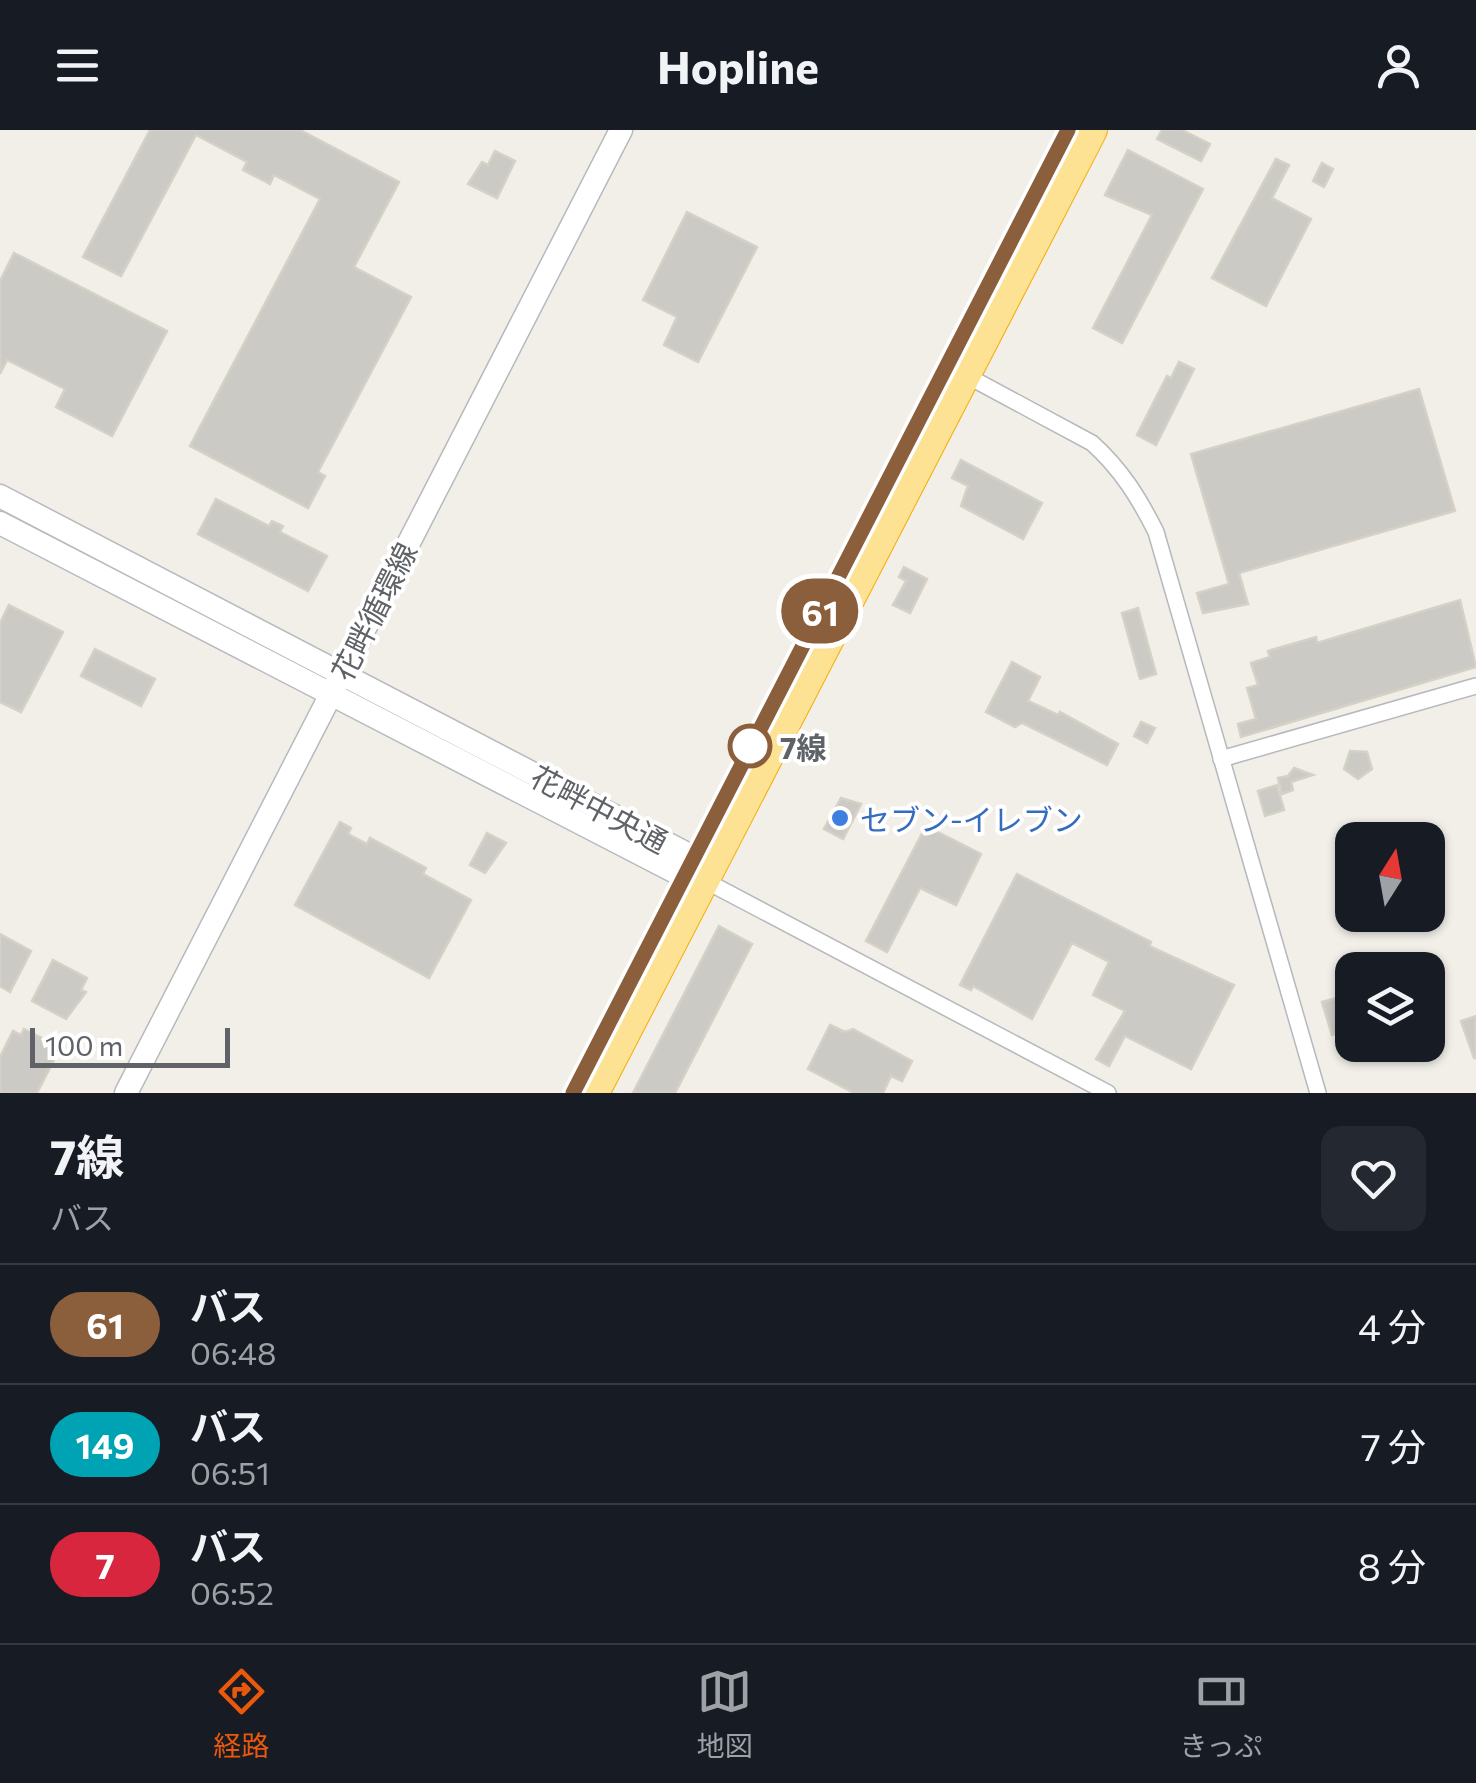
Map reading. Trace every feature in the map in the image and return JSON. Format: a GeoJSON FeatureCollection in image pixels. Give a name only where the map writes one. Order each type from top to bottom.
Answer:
{"type":"FeatureCollection","features":[{"type":"Feature","properties":{"kind":"highway"},"geometry":{"type":"LineString","coordinates":[[956,369],[1068,130]]}},
{"type":"Feature","properties":{"kind":"highway"},"geometry":{"type":"LineString","coordinates":[[573,1093],[956,369],[1092,130]]}},
{"type":"Feature","properties":{"kind":"highway"},"geometry":{"type":"LineString","coordinates":[[594,1093],[693,871]]}},
{"type":"Feature","properties":{"kind":"street","name":"花畔循環線"},"geometry":{"type":"LineString","coordinates":[[126,1093],[621,130]]}},
{"type":"Feature","properties":{"kind":"street"},"geometry":{"type":"LineString","coordinates":[[956,369],[1092,443],[1127,480],[1156,532],[1318,1093]]}},
{"type":"Feature","properties":{"kind":"street","name":"花畔中央通"},"geometry":{"type":"LineString","coordinates":[[0,496],[693,871]]}},
{"type":"Feature","properties":{"kind":"street","name":"花畔中央通"},"geometry":{"type":"LineString","coordinates":[[0,523],[337,681]]}},
{"type":"Feature","properties":{"kind":"street"},"geometry":{"type":"LineString","coordinates":[[1221,759],[1476,686]]}},
{"type":"Feature","properties":{"kind":"street"},"geometry":{"type":"LineString","coordinates":[[693,871],[1108,1093]]}},
{"type":"Feature","properties":{"kind":"building"},"geometry":{"type":"Polygon","coordinates":[[[150,130],[300,130],[399,182],[354,267],[411,297],[318,472],[325,476],[308,508],[190,446],[320,199],[274,175],[270,184],[243,170],[247,162],[196,135],[121,276],[83,257],[150,130]]]}},
{"type":"Feature","properties":{"kind":"building"},"geometry":{"type":"Polygon","coordinates":[[[1162,130],[1182,130],[1210,144],[1201,161],[1157,139],[1162,130]]]}},
{"type":"Feature","properties":{"kind":"building"},"geometry":{"type":"Polygon","coordinates":[[[1128,150],[1203,189],[1122,343],[1093,328],[1152,215],[1105,195],[1128,150]]]}},
{"type":"Feature","properties":{"kind":"building"},"geometry":{"type":"Polygon","coordinates":[[[495,151],[515,161],[497,198],[468,184],[482,162],[488,165],[495,151]]]}},
{"type":"Feature","properties":{"kind":"building"},"geometry":{"type":"Polygon","coordinates":[[[1276,159],[1289,165],[1272,198],[1311,219],[1266,306],[1212,278],[1276,159]]]}},
{"type":"Feature","properties":{"kind":"building"},"geometry":{"type":"Polygon","coordinates":[[[1322,163],[1333,169],[1324,187],[1313,181],[1322,163]]]}},
{"type":"Feature","properties":{"kind":"building"},"geometry":{"type":"Polygon","coordinates":[[[687,212],[757,247],[698,362],[664,345],[677,317],[643,300],[687,212]]]}},
{"type":"Feature","properties":{"kind":"building"},"geometry":{"type":"Polygon","coordinates":[[[14,253],[167,331],[112,436],[56,407],[65,389],[7,360],[0,374],[0,281],[14,253]]]}},
{"type":"Feature","properties":{"kind":"building"},"geometry":{"type":"Polygon","coordinates":[[[1179,362],[1194,369],[1156,445],[1137,435],[1167,376],[1171,378],[1179,362]]]}},
{"type":"Feature","properties":{"kind":"building"},"geometry":{"type":"Polygon","coordinates":[[[1419,389],[1455,511],[1239,573],[1248,604],[1203,613],[1197,593],[1229,584],[1191,454],[1419,389]]]}},
{"type":"Feature","properties":{"kind":"building"},"geometry":{"type":"Polygon","coordinates":[[[961,460],[1042,503],[1023,539],[961,506],[968,486],[952,478],[961,460]]]}},
{"type":"Feature","properties":{"kind":"building"},"geometry":{"type":"Polygon","coordinates":[[[216,499],[269,526],[272,521],[283,526],[280,532],[327,556],[308,591],[198,534],[216,499]]]}},
{"type":"Feature","properties":{"kind":"building"},"geometry":{"type":"Polygon","coordinates":[[[904,567],[927,579],[910,613],[893,605],[906,581],[899,577],[904,567]]]}},
{"type":"Feature","properties":{"kind":"building"},"geometry":{"type":"Polygon","coordinates":[[[1460,600],[1476,667],[1241,737],[1238,724],[1256,719],[1247,688],[1258,685],[1251,663],[1270,657],[1268,651],[1316,637],[1317,643],[1460,600]]]}},
{"type":"Feature","properties":{"kind":"building"},"geometry":{"type":"Polygon","coordinates":[[[9,605],[63,632],[21,712],[0,702],[0,623],[9,605]]]}},
{"type":"Feature","properties":{"kind":"building"},"geometry":{"type":"Polygon","coordinates":[[[1138,608],[1156,674],[1140,679],[1122,613],[1138,608]]]}},
{"type":"Feature","properties":{"kind":"building"},"geometry":{"type":"Polygon","coordinates":[[[95,649],[155,679],[141,706],[81,676],[95,649]]]}},
{"type":"Feature","properties":{"kind":"building"},"geometry":{"type":"Polygon","coordinates":[[[1012,662],[1040,677],[1028,701],[1058,715],[1060,712],[1118,744],[1107,765],[1022,723],[1015,727],[986,712],[1012,662]]]}},
{"type":"Feature","properties":{"kind":"building"},"geometry":{"type":"Polygon","coordinates":[[[1141,722],[1155,728],[1147,743],[1134,736],[1141,722]]]}},
{"type":"Feature","properties":{"kind":"building"},"geometry":{"type":"Polygon","coordinates":[[[1350,751],[1367,752],[1372,769],[1358,779],[1344,769],[1350,751]]]}},
{"type":"Feature","properties":{"kind":"building"},"geometry":{"type":"Polygon","coordinates":[[[1294,768],[1313,775],[1291,782],[1293,790],[1282,794],[1278,778],[1288,776],[1294,768]]]}},
{"type":"Feature","properties":{"kind":"building"},"geometry":{"type":"Polygon","coordinates":[[[1277,785],[1284,810],[1265,816],[1258,791],[1277,785]]]}},
{"type":"Feature","properties":{"kind":"building"},"geometry":{"type":"Polygon","coordinates":[[[841,798],[861,804],[843,839],[824,829],[841,798]]]}},
{"type":"Feature","properties":{"kind":"building"},"geometry":{"type":"Polygon","coordinates":[[[340,822],[351,828],[348,834],[367,844],[370,838],[426,868],[423,874],[471,900],[429,978],[295,905],[340,822]]]}},
{"type":"Feature","properties":{"kind":"building"},"geometry":{"type":"Polygon","coordinates":[[[926,826],[981,854],[956,905],[920,888],[887,952],[866,941],[926,826]]]}},
{"type":"Feature","properties":{"kind":"building"},"geometry":{"type":"Polygon","coordinates":[[[487,833],[506,843],[485,873],[470,865],[487,833]]]}},
{"type":"Feature","properties":{"kind":"building"},"geometry":{"type":"Polygon","coordinates":[[[1017,874],[1151,942],[1149,946],[1234,985],[1191,1069],[1125,1036],[1109,1066],[1096,1059],[1125,1011],[1093,995],[1109,962],[1072,943],[1032,1019],[973,986],[971,990],[960,985],[1017,874]]]}},
{"type":"Feature","properties":{"kind":"building"},"geometry":{"type":"Polygon","coordinates":[[[719,926],[752,944],[675,1093],[633,1093],[719,926]]]}},
{"type":"Feature","properties":{"kind":"building"},"geometry":{"type":"Polygon","coordinates":[[[0,934],[31,951],[10,992],[0,986],[0,934]]]}},
{"type":"Feature","properties":{"kind":"building"},"geometry":{"type":"Polygon","coordinates":[[[53,960],[87,978],[81,990],[86,992],[66,1019],[32,1001],[53,960]]]}},
{"type":"Feature","properties":{"kind":"building"},"geometry":{"type":"Polygon","coordinates":[[[1335,999],[1335,1034],[1332,1035],[1322,1002],[1335,999]]]}},
{"type":"Feature","properties":{"kind":"building"},"geometry":{"type":"Polygon","coordinates":[[[1476,1016],[1476,1058],[1474,1058],[1461,1021],[1476,1016]]]}},
{"type":"Feature","properties":{"kind":"building"},"geometry":{"type":"Polygon","coordinates":[[[830,1025],[845,1032],[853,1029],[912,1061],[902,1081],[891,1076],[883,1093],[854,1093],[808,1069],[830,1025]]]}},
{"type":"Feature","properties":{"kind":"building"},"geometry":{"type":"Polygon","coordinates":[[[24,1029],[52,1043],[49,1050],[57,1054],[37,1093],[0,1093],[0,1057],[13,1031],[21,1035],[24,1029]]]}},
{"type":"Feature","properties":{"kind":"bus line","name":"61"},"geometry":{"type":"LineString","coordinates":[[573,1093],[1068,130]]}},
{"type":"Feature","properties":{"kind":"place","name":"7線"},"geometry":{"type":"Point","coordinates":[750,746]}},
{"type":"Feature","properties":{"kind":"place","name":"セブン-イレブン"},"geometry":{"type":"Point","coordinates":[840,818]}}]}
